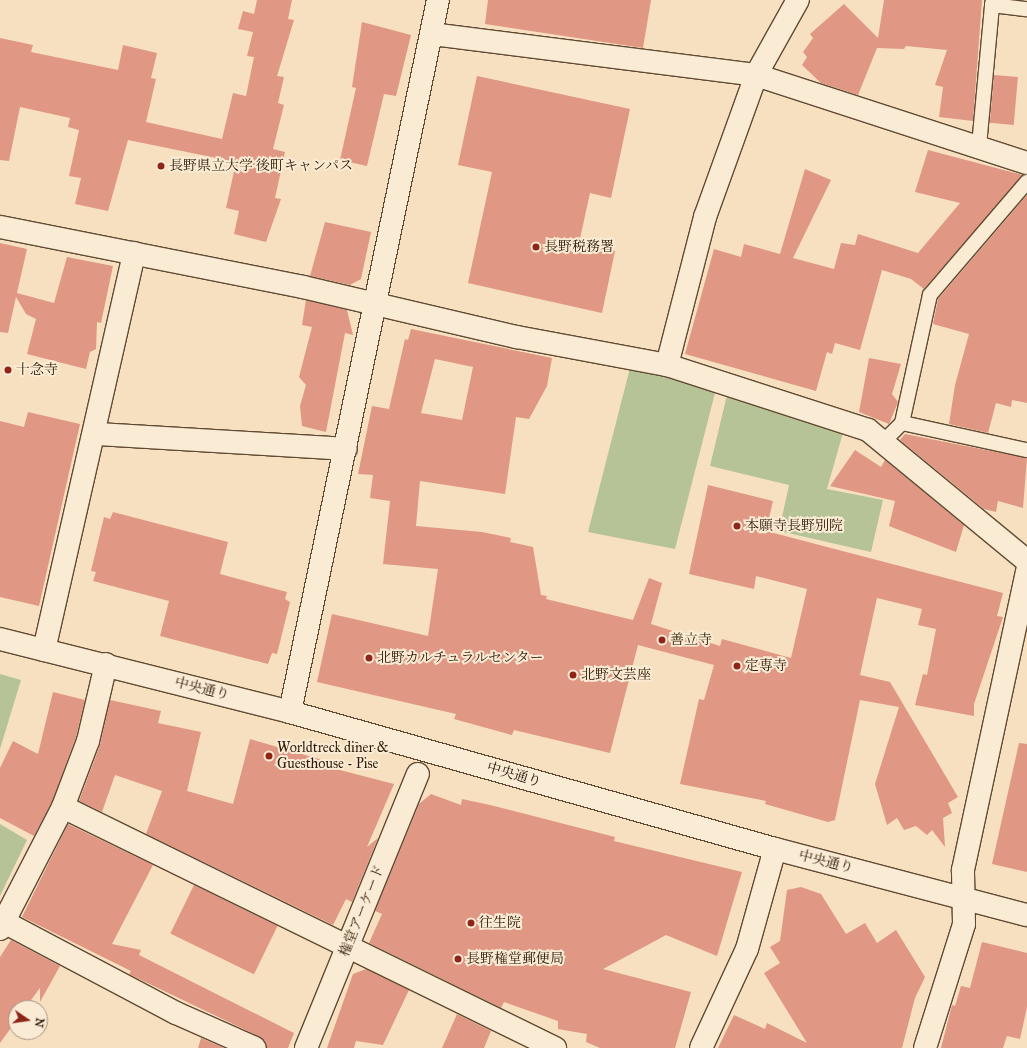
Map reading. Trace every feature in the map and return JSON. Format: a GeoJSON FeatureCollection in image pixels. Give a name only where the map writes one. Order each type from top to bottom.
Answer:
{"type":"FeatureCollection","features":[{"type":"Feature","properties":{"kind":"street"},"geometry":{"type":"LineString","coordinates":[[290,712],[346,449],[438,0]]}},
{"type":"Feature","properties":{"kind":"street"},"geometry":{"type":"LineString","coordinates":[[667,365],[705,217],[756,75],[798,0]]}},
{"type":"Feature","properties":{"kind":"street"},"geometry":{"type":"LineString","coordinates":[[432,34],[756,75],[979,146],[1027,163]]}},
{"type":"Feature","properties":{"kind":"street"},"geometry":{"type":"LineString","coordinates":[[0,227],[375,303],[517,337],[667,365],[868,430],[1027,561]]}},
{"type":"Feature","properties":{"kind":"street"},"geometry":{"type":"LineString","coordinates":[[44,650],[96,434],[134,253]]}},
{"type":"Feature","properties":{"kind":"street"},"geometry":{"type":"LineString","coordinates":[[96,434],[346,449]]}},
{"type":"Feature","properties":{"kind":"street"},"geometry":{"type":"LineString","coordinates":[[926,1048],[964,924],[963,870],[1027,571]]}},
{"type":"Feature","properties":{"kind":"street","name":"中央通り"},"geometry":{"type":"LineString","coordinates":[[0,639],[106,664],[290,712],[775,849],[964,897],[1027,915]]}},
{"type":"Feature","properties":{"kind":"street"},"geometry":{"type":"LineString","coordinates":[[106,664],[88,741],[63,807],[2,925],[176,1013],[255,1048]]}},
{"type":"Feature","properties":{"kind":"street","name":"権堂アーケード"},"geometry":{"type":"LineString","coordinates":[[306,1048],[418,774]]}},
{"type":"Feature","properties":{"kind":"street"},"geometry":{"type":"LineString","coordinates":[[63,807],[554,1048]]}},
{"type":"Feature","properties":{"kind":"street"},"geometry":{"type":"LineString","coordinates":[[701,1048],[747,950],[775,849]]}},
{"type":"Feature","properties":{"kind":"lane"},"geometry":{"type":"LineString","coordinates":[[979,146],[993,3],[1027,9]]}},
{"type":"Feature","properties":{"kind":"lane"},"geometry":{"type":"LineString","coordinates":[[883,442],[902,423],[930,295],[1027,182]]}},
{"type":"Feature","properties":{"kind":"lane"},"geometry":{"type":"LineString","coordinates":[[902,423],[1026,450]]}},
{"type":"Feature","properties":{"kind":"green space"},"geometry":{"type":"Polygon","coordinates":[[[630,368],[671,376],[715,393],[675,549],[588,532],[630,368]]]}},
{"type":"Feature","properties":{"kind":"green space"},"geometry":{"type":"Polygon","coordinates":[[[727,395],[844,429],[827,489],[883,500],[871,552],[779,531],[789,485],[710,466],[727,395]]]}},
{"type":"Feature","properties":{"kind":"green space"},"geometry":{"type":"Polygon","coordinates":[[[0,674],[21,680],[0,749],[0,674]]]}},
{"type":"Feature","properties":{"kind":"green space"},"geometry":{"type":"Polygon","coordinates":[[[0,824],[27,840],[0,896],[0,824]]]}},
{"type":"Feature","properties":{"kind":"building"},"geometry":{"type":"Polygon","coordinates":[[[257,0],[292,0],[288,19],[294,20],[277,76],[284,77],[278,103],[284,105],[273,149],[285,152],[275,198],[281,199],[266,242],[234,234],[239,211],[226,208],[236,162],[128,140],[108,211],[75,204],[81,178],[69,176],[79,130],[68,127],[70,118],[20,107],[9,161],[0,160],[0,38],[33,45],[31,52],[118,70],[123,45],[157,53],[151,78],[156,79],[146,122],[222,139],[233,93],[246,96],[254,57],[247,56],[253,32],[238,29],[243,11],[254,14],[257,0]]]}},
{"type":"Feature","properties":{"kind":"building"},"geometry":{"type":"Polygon","coordinates":[[[488,0],[651,0],[643,48],[485,24],[488,0]]]}},
{"type":"Feature","properties":{"kind":"building"},"geometry":{"type":"Polygon","coordinates":[[[884,0],[982,0],[973,121],[939,117],[943,87],[935,85],[947,50],[906,46],[904,49],[877,48],[858,95],[821,83],[802,65],[807,57],[803,52],[813,38],[810,34],[844,4],[878,38],[884,0]]]}},
{"type":"Feature","properties":{"kind":"building"},"geometry":{"type":"Polygon","coordinates":[[[362,22],[411,35],[396,96],[384,94],[367,166],[340,160],[356,88],[352,87],[362,22]]]}},
{"type":"Feature","properties":{"kind":"building"},"geometry":{"type":"Polygon","coordinates":[[[994,75],[1018,77],[1014,125],[990,123],[994,75]]]}},
{"type":"Feature","properties":{"kind":"building"},"geometry":{"type":"Polygon","coordinates":[[[477,76],[630,109],[611,198],[590,193],[579,243],[615,251],[602,313],[468,283],[492,172],[458,165],[477,76]]]}},
{"type":"Feature","properties":{"kind":"building"},"geometry":{"type":"Polygon","coordinates":[[[928,150],[1023,175],[924,289],[911,279],[882,270],[860,350],[835,343],[832,354],[827,352],[816,391],[685,354],[714,249],[741,257],[744,244],[780,254],[805,169],[831,180],[793,258],[834,269],[841,243],[855,245],[858,234],[918,253],[960,203],[915,192],[928,150]]]}},
{"type":"Feature","properties":{"kind":"building"},"geometry":{"type":"Polygon","coordinates":[[[1027,195],[1027,403],[1012,400],[1011,407],[996,403],[988,433],[949,424],[955,385],[969,334],[933,324],[938,299],[1027,195]]]}},
{"type":"Feature","properties":{"kind":"building"},"geometry":{"type":"Polygon","coordinates":[[[325,222],[371,232],[361,279],[350,285],[310,276],[325,222]]]}},
{"type":"Feature","properties":{"kind":"building"},"geometry":{"type":"Polygon","coordinates":[[[0,243],[27,249],[17,293],[54,303],[67,257],[113,266],[101,323],[97,322],[96,349],[90,352],[86,369],[27,354],[36,319],[26,314],[16,297],[8,333],[0,332],[0,243]]]}},
{"type":"Feature","properties":{"kind":"building"},"geometry":{"type":"Polygon","coordinates":[[[306,300],[347,310],[353,335],[345,333],[326,432],[302,426],[300,406],[306,385],[299,377],[312,327],[302,325],[306,300]]]}},
{"type":"Feature","properties":{"kind":"building"},"geometry":{"type":"Polygon","coordinates":[[[411,329],[552,358],[547,386],[529,419],[516,417],[505,494],[420,481],[416,526],[482,532],[511,538],[510,542],[533,547],[541,595],[547,596],[546,599],[633,620],[649,578],[662,583],[651,624],[720,646],[722,639],[791,658],[807,589],[756,576],[754,589],[689,574],[708,485],[773,501],[766,531],[1003,593],[997,616],[1003,617],[974,704],[974,716],[915,705],[923,674],[927,675],[936,629],[918,625],[922,609],[877,598],[860,675],[890,682],[958,797],[948,803],[952,813],[943,818],[945,847],[932,830],[927,835],[916,826],[904,830],[897,818],[887,825],[875,784],[899,707],[860,700],[835,820],[828,822],[765,804],[766,801],[680,784],[699,699],[704,700],[714,665],[638,645],[610,753],[514,730],[512,735],[454,719],[456,714],[317,682],[332,614],[428,636],[438,569],[383,564],[390,501],[370,498],[373,475],[358,474],[372,406],[389,409],[405,339],[408,340],[411,329]],[[435,359],[421,413],[462,420],[473,367],[435,359]]]}},
{"type":"Feature","properties":{"kind":"building"},"geometry":{"type":"Polygon","coordinates":[[[869,358],[901,364],[892,394],[898,402],[889,424],[859,412],[869,358]]]}},
{"type":"Feature","properties":{"kind":"building"},"geometry":{"type":"Polygon","coordinates":[[[28,412],[80,424],[39,606],[0,597],[0,421],[24,427],[28,412]]]}},
{"type":"Feature","properties":{"kind":"building"},"geometry":{"type":"Polygon","coordinates":[[[905,434],[1027,458],[1023,508],[998,501],[996,512],[984,509],[900,440],[905,434]]]}},
{"type":"Feature","properties":{"kind":"building"},"geometry":{"type":"Polygon","coordinates":[[[855,450],[881,467],[885,460],[964,525],[956,552],[889,526],[895,501],[830,486],[855,450]]]}},
{"type":"Feature","properties":{"kind":"building"},"geometry":{"type":"Polygon","coordinates":[[[113,512],[228,542],[220,574],[287,592],[285,599],[290,602],[277,654],[272,653],[268,664],[160,636],[169,601],[93,581],[96,572],[91,571],[104,517],[110,519],[113,512]]]}},
{"type":"Feature","properties":{"kind":"building"},"geometry":{"type":"Polygon","coordinates":[[[53,692],[85,700],[76,737],[52,802],[34,836],[0,818],[0,768],[13,741],[38,754],[53,692]]]}},
{"type":"Feature","properties":{"kind":"building"},"geometry":{"type":"Polygon","coordinates":[[[110,700],[161,711],[158,723],[201,732],[187,791],[233,804],[250,739],[333,763],[332,768],[394,784],[367,847],[378,838],[352,902],[346,899],[333,925],[146,834],[162,791],[115,775],[102,812],[79,801],[100,745],[110,700]]]}},
{"type":"Feature","properties":{"kind":"building"},"geometry":{"type":"Polygon","coordinates":[[[1019,743],[1027,744],[1027,872],[992,864],[1019,743]]]}},
{"type":"Feature","properties":{"kind":"building"},"geometry":{"type":"Polygon","coordinates":[[[431,794],[461,805],[462,799],[490,805],[615,837],[614,841],[742,872],[717,956],[666,935],[603,969],[691,992],[675,1048],[600,1048],[586,1042],[587,1034],[558,1029],[558,1021],[504,1002],[501,1008],[369,943],[382,914],[375,911],[419,804],[431,794]]]}},
{"type":"Feature","properties":{"kind":"building"},"geometry":{"type":"Polygon","coordinates":[[[68,824],[153,865],[112,944],[141,950],[139,955],[294,1033],[288,1048],[267,1048],[260,1037],[129,974],[131,971],[22,917],[68,824]]]}},
{"type":"Feature","properties":{"kind":"building"},"geometry":{"type":"Polygon","coordinates":[[[194,885],[278,926],[254,974],[170,934],[194,885]]]}},
{"type":"Feature","properties":{"kind":"building"},"geometry":{"type":"Polygon","coordinates":[[[801,887],[821,894],[846,934],[865,923],[877,943],[896,930],[925,977],[915,998],[902,1048],[718,1048],[734,1015],[765,1029],[767,1023],[807,1043],[764,973],[780,963],[770,947],[780,941],[787,890],[801,887]]]}},
{"type":"Feature","properties":{"kind":"building"},"geometry":{"type":"Polygon","coordinates":[[[11,940],[60,966],[41,1000],[40,988],[31,1000],[8,1000],[8,1032],[0,1043],[0,957],[11,940]]]}},
{"type":"Feature","properties":{"kind":"building"},"geometry":{"type":"Polygon","coordinates":[[[982,942],[1027,953],[1027,1007],[1020,1039],[1007,1036],[1003,1048],[941,1048],[952,1005],[955,1006],[961,986],[970,988],[982,942]]]}},
{"type":"Feature","properties":{"kind":"building"},"geometry":{"type":"Polygon","coordinates":[[[366,969],[409,990],[383,1045],[356,1041],[354,1048],[327,1048],[353,974],[366,969]]]}},
{"type":"Feature","properties":{"kind":"building"},"geometry":{"type":"Polygon","coordinates":[[[457,1014],[491,1031],[484,1048],[442,1048],[457,1014]]]}},
{"type":"Feature","properties":{"kind":"building"},"geometry":{"type":"Polygon","coordinates":[[[201,1038],[224,1048],[198,1048],[201,1038]]]}},
{"type":"Feature","properties":{"kind":"place","name":"長野県立大学 後町キャンパス"},"geometry":{"type":"Point","coordinates":[161,166]}},
{"type":"Feature","properties":{"kind":"place","name":"長野税務署"},"geometry":{"type":"Point","coordinates":[536,247]}},
{"type":"Feature","properties":{"kind":"place","name":"十念寺"},"geometry":{"type":"Point","coordinates":[8,370]}},
{"type":"Feature","properties":{"kind":"place","name":"本願寺長野別院"},"geometry":{"type":"Point","coordinates":[737,526]}},
{"type":"Feature","properties":{"kind":"place","name":"善立寺"},"geometry":{"type":"Point","coordinates":[662,640]}},
{"type":"Feature","properties":{"kind":"place","name":"北野カルチュラルセンター"},"geometry":{"type":"Point","coordinates":[369,658]}},
{"type":"Feature","properties":{"kind":"place","name":"定専寺"},"geometry":{"type":"Point","coordinates":[737,666]}},
{"type":"Feature","properties":{"kind":"place","name":"北野文芸座"},"geometry":{"type":"Point","coordinates":[573,675]}},
{"type":"Feature","properties":{"kind":"place","name":"Worldtreck diner & Guesthouse - Pise"},"geometry":{"type":"Point","coordinates":[269,756]}},
{"type":"Feature","properties":{"kind":"place","name":"往生院"},"geometry":{"type":"Point","coordinates":[471,923]}},
{"type":"Feature","properties":{"kind":"place","name":"長野権堂郵便局"},"geometry":{"type":"Point","coordinates":[458,959]}}]}
